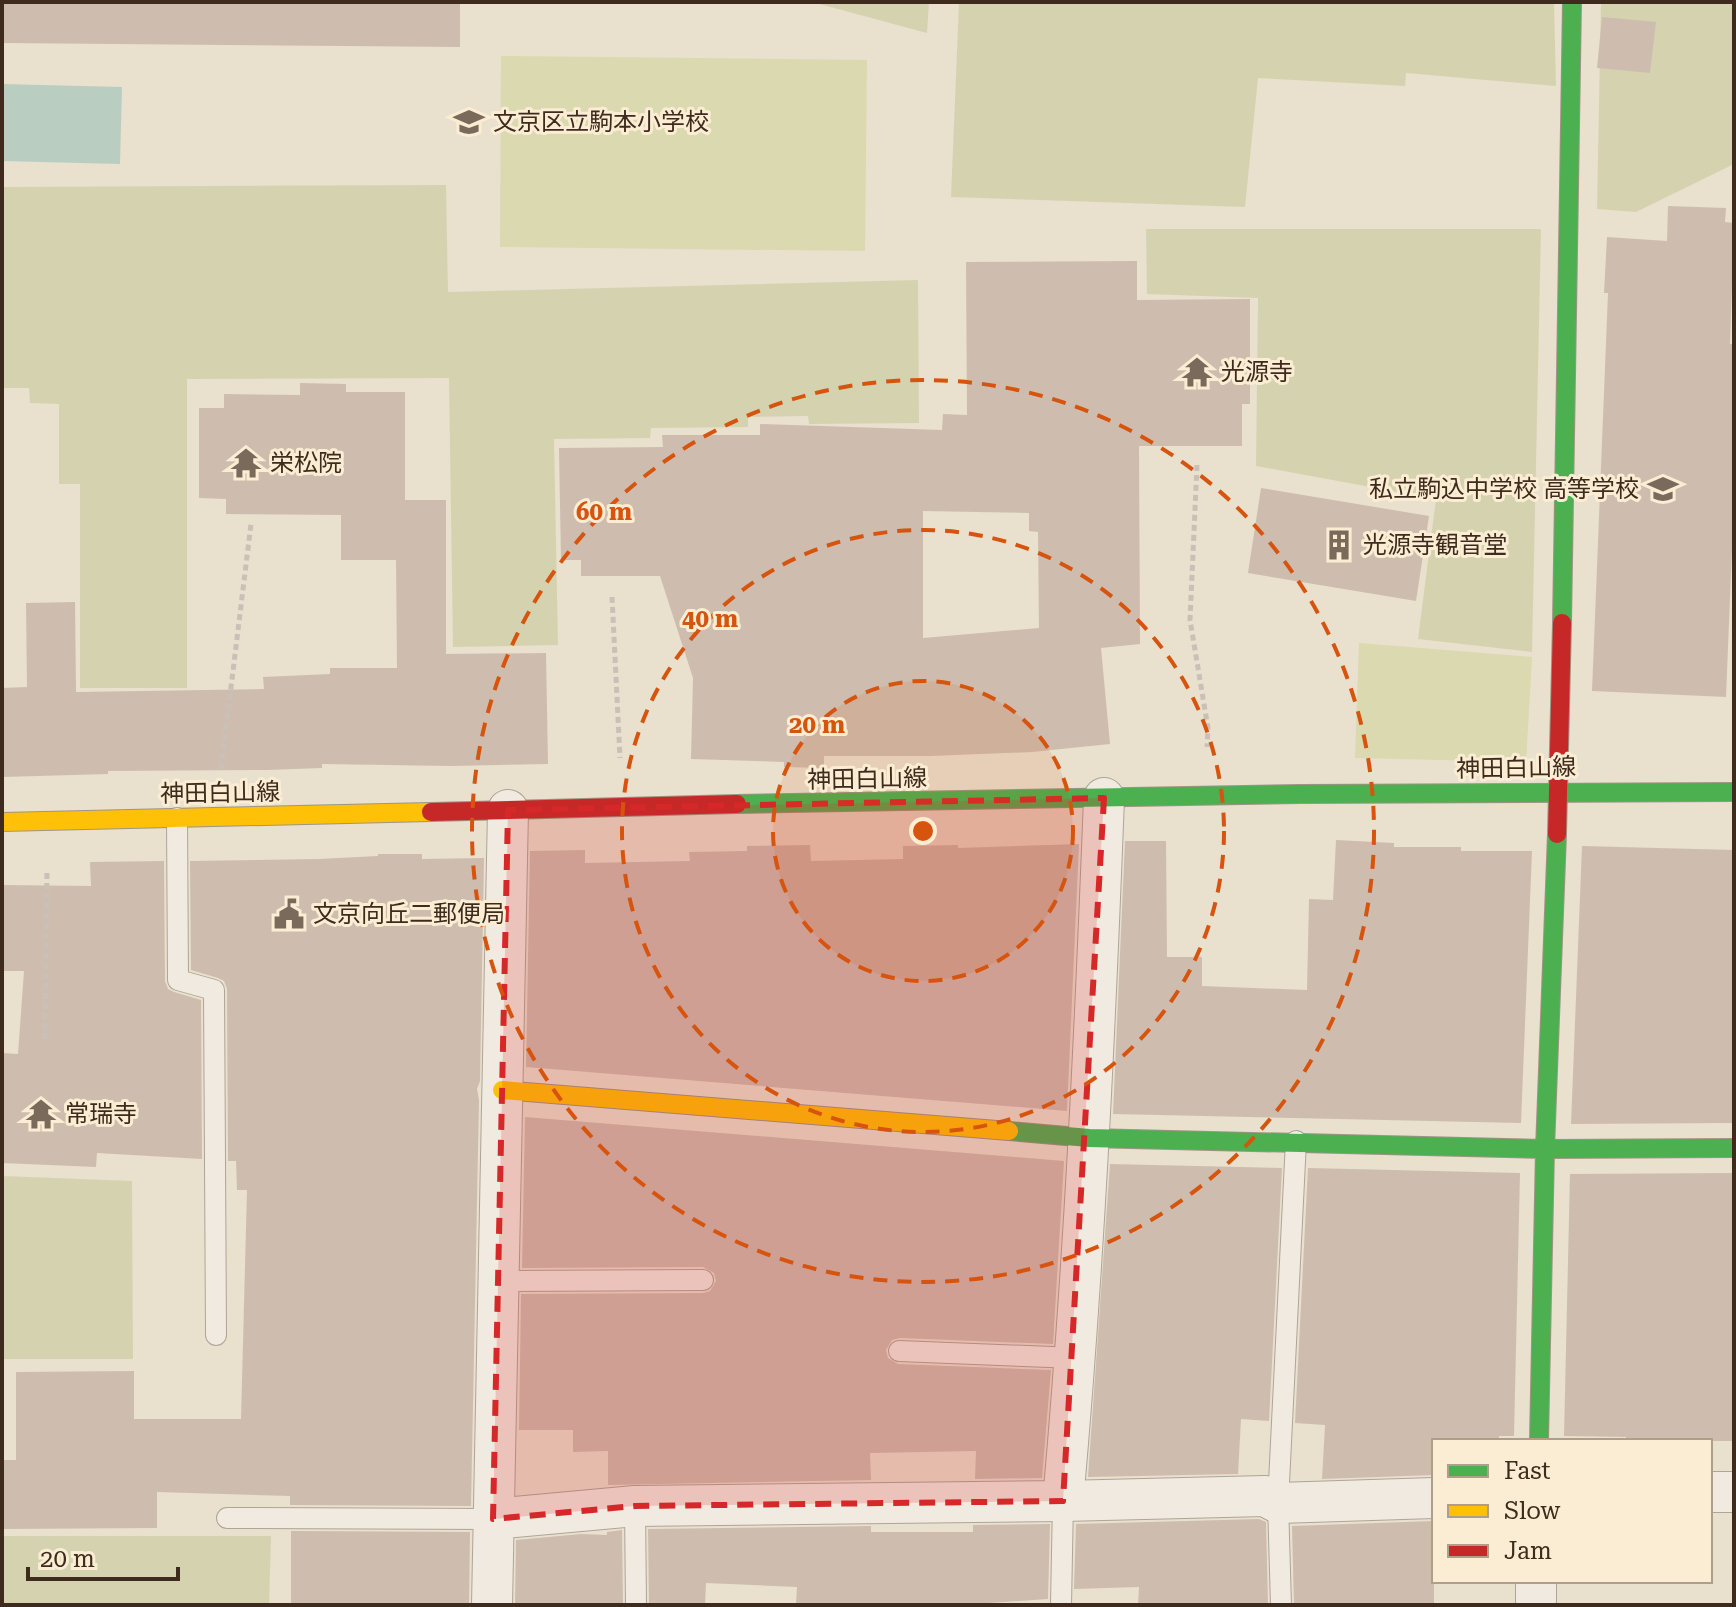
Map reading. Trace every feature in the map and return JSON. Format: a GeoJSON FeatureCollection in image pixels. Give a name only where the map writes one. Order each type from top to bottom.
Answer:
{"type":"FeatureCollection","features":[{"type":"Feature","properties":{"kind":"street"},"geometry":{"type":"LineString","coordinates":[[1539,1439],[1545,1149],[1559,791],[1572,2]]}},
{"type":"Feature","properties":{"kind":"street","name":"神田白山線"},"geometry":{"type":"LineString","coordinates":[[2,822],[1104,798],[1559,791],[1734,792]]}},
{"type":"Feature","properties":{"kind":"street"},"geometry":{"type":"LineString","coordinates":[[1063,1501],[1076,1358],[1089,1138],[1104,798]]}},
{"type":"Feature","properties":{"kind":"street"},"geometry":{"type":"LineString","coordinates":[[492,1605],[508,810]]}},
{"type":"Feature","properties":{"kind":"street"},"geometry":{"type":"LineString","coordinates":[[502,1090],[1089,1138],[1545,1149],[1734,1148]]}},
{"type":"Feature","properties":{"kind":"street"},"geometry":{"type":"LineString","coordinates":[[1712,1492],[1734,1492]]}},
{"type":"Feature","properties":{"kind":"street"},"geometry":{"type":"LineString","coordinates":[[493,1519],[635,1506],[1265,1496],[1278,1503],[1432,1498]]}},
{"type":"Feature","properties":{"kind":"street"},"geometry":{"type":"LineString","coordinates":[[1536,1583],[1536,1605]]}},
{"type":"Feature","properties":{"kind":"lane"},"geometry":{"type":"LineString","coordinates":[[177,818],[178,980],[214,990],[216,1335]]}},
{"type":"Feature","properties":{"kind":"lane"},"geometry":{"type":"LineString","coordinates":[[1281,1605],[1278,1503],[1296,1141]]}},
{"type":"Feature","properties":{"kind":"lane"},"geometry":{"type":"LineString","coordinates":[[499,1281],[703,1280]]}},
{"type":"Feature","properties":{"kind":"lane"},"geometry":{"type":"LineString","coordinates":[[899,1351],[1076,1358]]}},
{"type":"Feature","properties":{"kind":"lane"},"geometry":{"type":"LineString","coordinates":[[1061,1605],[1063,1501]]}},
{"type":"Feature","properties":{"kind":"lane"},"geometry":{"type":"LineString","coordinates":[[635,1506],[636,1605]]}},
{"type":"Feature","properties":{"kind":"lane"},"geometry":{"type":"LineString","coordinates":[[227,1518],[493,1519]]}},
{"type":"Feature","properties":{"kind":"path"},"geometry":{"type":"LineString","coordinates":[[1197,465],[1190,620],[1208,728],[1204,797]]}},
{"type":"Feature","properties":{"kind":"path"},"geometry":{"type":"LineString","coordinates":[[215,817],[251,524]]}},
{"type":"Feature","properties":{"kind":"path"},"geometry":{"type":"LineString","coordinates":[[612,597],[622,807]]}},
{"type":"Feature","properties":{"kind":"path"},"geometry":{"type":"LineString","coordinates":[[45,1039],[48,821]]}},
{"type":"Feature","properties":{"kind":"highlighted area"},"geometry":{"type":"Polygon","coordinates":[[[1104,798],[1063,1501],[635,1506],[493,1519],[508,810],[1104,798]]]}},
{"type":"Feature","properties":{"kind":"shaded area"},"geometry":{"type":"Polygon","coordinates":[[[812,2],[929,2],[927,33],[812,2]]]}},
{"type":"Feature","properties":{"kind":"shaded area"},"geometry":{"type":"Polygon","coordinates":[[[959,2],[1554,2],[1556,86],[1406,73],[1405,86],[1258,78],[1245,207],[951,197],[959,2]]]}},
{"type":"Feature","properties":{"kind":"shaded area"},"geometry":{"type":"Polygon","coordinates":[[[1601,2],[1734,2],[1734,164],[1636,212],[1597,209],[1601,2]]]}},
{"type":"Feature","properties":{"kind":"shaded area"},"geometry":{"type":"Polygon","coordinates":[[[501,56],[867,60],[865,251],[500,247],[501,56]]]}},
{"type":"Feature","properties":{"kind":"shaded area"},"geometry":{"type":"Polygon","coordinates":[[[2,84],[122,87],[120,164],[2,161],[2,84]]]}},
{"type":"Feature","properties":{"kind":"shaded area"},"geometry":{"type":"Polygon","coordinates":[[[446,185],[448,292],[918,280],[919,423],[809,424],[808,416],[748,417],[748,427],[651,428],[650,438],[554,439],[558,645],[453,647],[449,378],[187,379],[187,688],[80,688],[80,484],[59,484],[59,404],[30,403],[29,388],[2,388],[2,187],[446,185]]]}},
{"type":"Feature","properties":{"kind":"shaded area"},"geometry":{"type":"Polygon","coordinates":[[[1146,229],[1541,229],[1532,652],[1418,639],[1436,499],[1256,466],[1258,298],[1147,294],[1146,229]]]}},
{"type":"Feature","properties":{"kind":"shaded area"},"geometry":{"type":"Polygon","coordinates":[[[1359,643],[1532,657],[1526,762],[1355,758],[1359,643]]]}},
{"type":"Feature","properties":{"kind":"shaded area"},"geometry":{"type":"Polygon","coordinates":[[[2,1176],[132,1181],[133,1359],[2,1359],[2,1176]]]}},
{"type":"Feature","properties":{"kind":"shaded area"},"geometry":{"type":"Polygon","coordinates":[[[2,1536],[271,1536],[269,1605],[2,1605],[2,1536]]]}},
{"type":"Feature","properties":{"kind":"building"},"geometry":{"type":"Polygon","coordinates":[[[2,2],[460,2],[460,47],[2,43],[2,2]]]}},
{"type":"Feature","properties":{"kind":"building"},"geometry":{"type":"Polygon","coordinates":[[[1602,17],[1656,22],[1650,73],[1597,68],[1602,17]]]}},
{"type":"Feature","properties":{"kind":"building","name":"私立駒込中学校 高等学校"},"geometry":{"type":"Polygon","coordinates":[[[1668,206],[1726,208],[1725,222],[1734,223],[1730,344],[1734,344],[1734,499],[1726,697],[1592,691],[1608,293],[1604,293],[1607,237],[1667,241],[1668,206]]]}},
{"type":"Feature","properties":{"kind":"building"},"geometry":{"type":"Polygon","coordinates":[[[1137,261],[1137,300],[1250,299],[1250,404],[1242,404],[1242,446],[1139,446],[1140,644],[1101,648],[1110,744],[1032,752],[824,756],[824,768],[784,767],[784,762],[691,759],[693,678],[660,576],[581,576],[581,560],[561,560],[559,448],[663,447],[662,435],[760,435],[760,424],[942,430],[943,414],[967,415],[966,262],[1137,261]],[[923,511],[923,638],[1039,628],[1038,532],[1029,531],[1029,513],[923,511]]]}},
{"type":"Feature","properties":{"kind":"building"},"geometry":{"type":"Polygon","coordinates":[[[300,383],[346,384],[346,392],[405,392],[405,500],[446,500],[446,654],[546,653],[548,764],[322,764],[322,768],[108,771],[108,774],[2,777],[2,688],[27,687],[26,603],[75,602],[76,692],[264,689],[263,677],[330,674],[330,668],[397,668],[396,560],[341,560],[341,515],[226,514],[226,499],[199,498],[199,408],[224,408],[224,394],[300,395],[300,383]]]}},
{"type":"Feature","properties":{"kind":"building","name":"光源寺観音堂"},"geometry":{"type":"Polygon","coordinates":[[[1261,488],[1429,516],[1416,601],[1248,573],[1261,488]]]}},
{"type":"Feature","properties":{"kind":"building"},"geometry":{"type":"Polygon","coordinates":[[[1336,840],[1394,843],[1394,847],[1461,847],[1461,851],[1532,851],[1521,1123],[1113,1114],[1125,841],[1166,841],[1167,957],[1202,957],[1202,986],[1307,990],[1309,899],[1333,900],[1336,840]]]}},
{"type":"Feature","properties":{"kind":"building"},"geometry":{"type":"Polygon","coordinates":[[[1079,844],[1067,1111],[526,1067],[530,851],[585,850],[585,863],[690,861],[689,852],[747,851],[747,846],[810,845],[811,861],[903,859],[903,846],[958,845],[958,848],[1079,844]]]}},
{"type":"Feature","properties":{"kind":"building"},"geometry":{"type":"Polygon","coordinates":[[[1582,846],[1734,850],[1734,1123],[1571,1124],[1582,846]]]}},
{"type":"Feature","properties":{"kind":"building"},"geometry":{"type":"Polygon","coordinates":[[[422,854],[422,859],[484,858],[471,1506],[290,1505],[290,1496],[157,1492],[157,1528],[3,1529],[3,1460],[16,1460],[16,1372],[134,1371],[134,1419],[241,1419],[247,1190],[237,1190],[236,1161],[228,1161],[227,989],[224,981],[191,970],[190,861],[319,859],[422,854]]]}},
{"type":"Feature","properties":{"kind":"building"},"geometry":{"type":"Polygon","coordinates":[[[164,861],[165,981],[168,989],[201,1000],[202,1159],[97,1153],[96,1167],[2,1163],[2,1053],[18,1054],[24,971],[2,971],[2,885],[91,886],[90,862],[164,861]]]}},
{"type":"Feature","properties":{"kind":"building"},"geometry":{"type":"Polygon","coordinates":[[[525,1117],[1064,1161],[1053,1344],[900,1338],[892,1340],[886,1350],[888,1358],[898,1364],[1051,1370],[1042,1478],[975,1479],[976,1451],[870,1453],[871,1480],[608,1485],[608,1451],[573,1452],[573,1430],[519,1430],[521,1294],[703,1293],[710,1291],[716,1281],[714,1273],[703,1267],[522,1268],[525,1117]]]}},
{"type":"Feature","properties":{"kind":"building"},"geometry":{"type":"Polygon","coordinates":[[[1110,1164],[1282,1168],[1269,1421],[1241,1419],[1238,1474],[1088,1477],[1110,1164]]]}},
{"type":"Feature","properties":{"kind":"building"},"geometry":{"type":"Polygon","coordinates":[[[1308,1168],[1520,1173],[1514,1436],[1499,1436],[1499,1439],[1432,1439],[1432,1475],[1322,1479],[1325,1425],[1295,1423],[1308,1168]]]}},
{"type":"Feature","properties":{"kind":"building"},"geometry":{"type":"Polygon","coordinates":[[[1734,1173],[1734,1441],[1564,1436],[1570,1174],[1734,1173]]]}},
{"type":"Feature","properties":{"kind":"building"},"geometry":{"type":"Polygon","coordinates":[[[1259,1519],[1266,1522],[1268,1605],[1138,1605],[1139,1587],[1074,1589],[1076,1524],[1259,1519]]]}},
{"type":"Feature","properties":{"kind":"building"},"geometry":{"type":"Polygon","coordinates":[[[1432,1521],[1434,1605],[1294,1605],[1292,1526],[1432,1521]]]}},
{"type":"Feature","properties":{"kind":"building"},"geometry":{"type":"Polygon","coordinates":[[[1050,1524],[1048,1599],[959,1605],[796,1605],[797,1587],[706,1583],[705,1605],[649,1605],[648,1529],[871,1526],[871,1532],[973,1532],[973,1525],[1050,1524]]]}},
{"type":"Feature","properties":{"kind":"building"},"geometry":{"type":"Polygon","coordinates":[[[622,1530],[623,1605],[515,1605],[516,1540],[581,1534],[607,1535],[607,1532],[622,1530]]]}},
{"type":"Feature","properties":{"kind":"building"},"geometry":{"type":"Polygon","coordinates":[[[291,1531],[470,1532],[469,1605],[291,1605],[291,1531]]]}},
{"type":"Feature","properties":{"kind":"traffic: fast"},"geometry":{"type":"LineString","coordinates":[[1562,623],[1572,2]]}},
{"type":"Feature","properties":{"kind":"traffic: fast"},"geometry":{"type":"LineString","coordinates":[[737,804],[1301,794],[1734,792]]}},
{"type":"Feature","properties":{"kind":"traffic: fast"},"geometry":{"type":"LineString","coordinates":[[1539,1439],[1545,1149],[1557,834]]}},
{"type":"Feature","properties":{"kind":"traffic: fast"},"geometry":{"type":"LineString","coordinates":[[1009,1131],[1089,1138],[1545,1149],[1734,1148]]}},
{"type":"Feature","properties":{"kind":"traffic: slow"},"geometry":{"type":"LineString","coordinates":[[2,822],[431,812]]}},
{"type":"Feature","properties":{"kind":"traffic: slow"},"geometry":{"type":"LineString","coordinates":[[502,1090],[1009,1131]]}},
{"type":"Feature","properties":{"kind":"traffic: jam"},"geometry":{"type":"LineString","coordinates":[[1557,834],[1562,623]]}},
{"type":"Feature","properties":{"kind":"traffic: jam"},"geometry":{"type":"LineString","coordinates":[[431,812],[737,804]]}},
{"type":"Feature","properties":{"kind":"place","name":"文京区立駒本小学校"},"geometry":{"type":"Point","coordinates":[469,122]}},
{"type":"Feature","properties":{"kind":"place","name":"光源寺"},"geometry":{"type":"Point","coordinates":[1197,372]}},
{"type":"Feature","properties":{"kind":"place","name":"栄松院"},"geometry":{"type":"Point","coordinates":[246,463]}},
{"type":"Feature","properties":{"kind":"place","name":"私立駒込中学校 高等学校"},"geometry":{"type":"Point","coordinates":[1663,489]}},
{"type":"Feature","properties":{"kind":"place","name":"光源寺観音堂"},"geometry":{"type":"Point","coordinates":[1339,545]}},
{"type":"Feature","properties":{"kind":"place","name":"文京向丘二郵便局"},"geometry":{"type":"Point","coordinates":[289,914]}},
{"type":"Feature","properties":{"kind":"place","name":"常瑞寺"},"geometry":{"type":"Point","coordinates":[41,1114]}}]}
